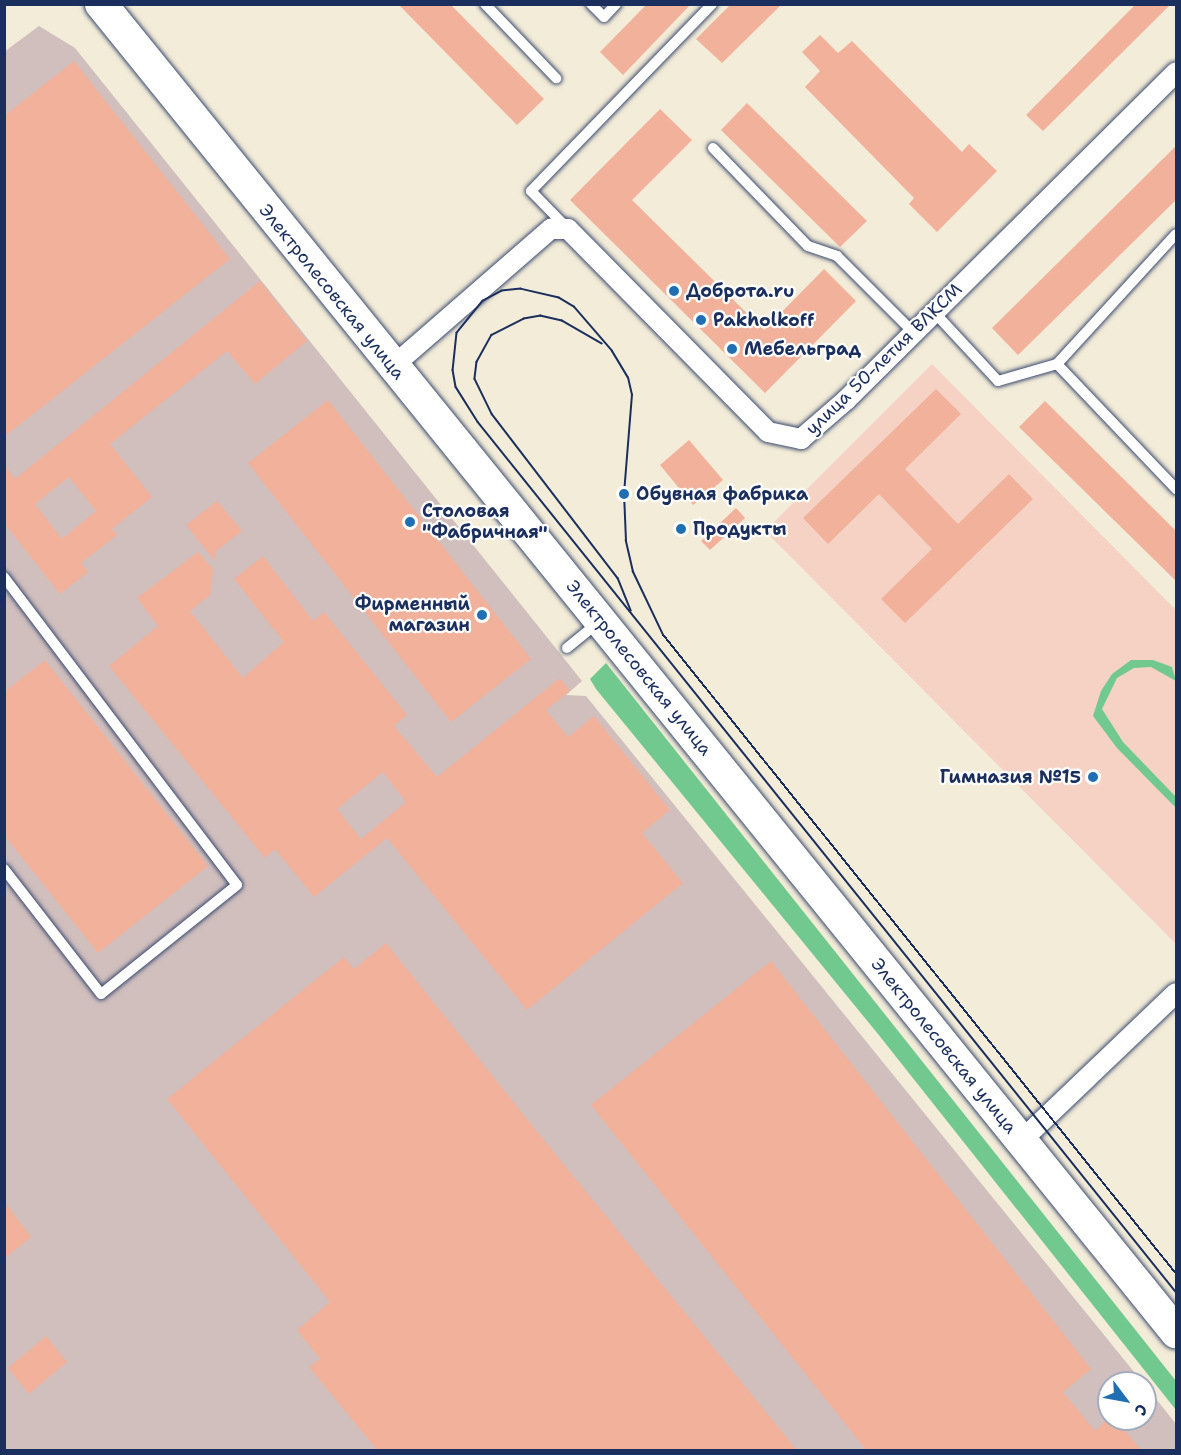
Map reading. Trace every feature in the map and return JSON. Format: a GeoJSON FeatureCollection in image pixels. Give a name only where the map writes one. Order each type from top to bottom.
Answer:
{"type":"FeatureCollection","features":[{"type":"Feature","properties":{"kind":"main road","name":"Электролесовская улица"},"geometry":{"type":"LineString","coordinates":[[106,8],[392,367],[1176,1332]]}},
{"type":"Feature","properties":{"kind":"street","name":"улица 50-летия ВЛКСМ"},"geometry":{"type":"LineString","coordinates":[[568,229],[768,432],[801,439],[914,333],[1176,72]]}},
{"type":"Feature","properties":{"kind":"street"},"geometry":{"type":"LineString","coordinates":[[392,367],[551,229],[568,229]]}},
{"type":"Feature","properties":{"kind":"street"},"geometry":{"type":"LineString","coordinates":[[1021,1140],[1176,993]]}},
{"type":"Feature","properties":{"kind":"lane"},"geometry":{"type":"LineString","coordinates":[[485,4],[556,78]]}},
{"type":"Feature","properties":{"kind":"lane"},"geometry":{"type":"LineString","coordinates":[[591,4],[604,17],[616,4]]}},
{"type":"Feature","properties":{"kind":"lane"},"geometry":{"type":"LineString","coordinates":[[568,229],[531,191],[712,4]]}},
{"type":"Feature","properties":{"kind":"lane"},"geometry":{"type":"LineString","coordinates":[[713,148],[808,246],[837,256],[914,333]]}},
{"type":"Feature","properties":{"kind":"lane"},"geometry":{"type":"LineString","coordinates":[[934,312],[998,381],[1057,364],[1176,234]]}},
{"type":"Feature","properties":{"kind":"lane"},"geometry":{"type":"LineString","coordinates":[[1057,364],[1176,489]]}},
{"type":"Feature","properties":{"kind":"lane"},"geometry":{"type":"LineString","coordinates":[[4,578],[237,885],[101,994],[4,869]]}},
{"type":"Feature","properties":{"kind":"lane"},"geometry":{"type":"LineString","coordinates":[[567,648],[600,621]]}},
{"type":"Feature","properties":{"kind":"shaded area"},"geometry":{"type":"Polygon","coordinates":[[[39,26],[75,48],[582,681],[566,695],[586,696],[1133,1371],[1097,1371],[1097,1431],[1157,1431],[1157,1400],[1176,1424],[1176,1450],[5,1450],[4,52],[39,26]]]}},
{"type":"Feature","properties":{"kind":"shaded area","name":"Гимназия №15"},"geometry":{"type":"Polygon","coordinates":[[[932,364],[1176,610],[1176,944],[765,531],[932,364]]]}},
{"type":"Feature","properties":{"kind":"green space"},"geometry":{"type":"Polygon","coordinates":[[[1131,660],[1153,660],[1172,667],[1176,681],[1151,667],[1134,668],[1117,678],[1102,709],[1123,742],[1176,797],[1176,808],[1117,748],[1093,716],[1101,691],[1112,674],[1131,660]]]}},
{"type":"Feature","properties":{"kind":"green space"},"geometry":{"type":"Polygon","coordinates":[[[606,663],[1176,1381],[1176,1410],[1157,1386],[1157,1371],[1145,1371],[878,1034],[590,679],[606,663]]]}},
{"type":"Feature","properties":{"kind":"building"},"geometry":{"type":"Polygon","coordinates":[[[398,4],[450,4],[544,99],[517,125],[398,4]]]}},
{"type":"Feature","properties":{"kind":"building"},"geometry":{"type":"Polygon","coordinates":[[[647,4],[691,4],[623,75],[600,52],[647,4]]]}},
{"type":"Feature","properties":{"kind":"building"},"geometry":{"type":"Polygon","coordinates":[[[731,4],[782,4],[722,63],[696,39],[731,4]]]}},
{"type":"Feature","properties":{"kind":"building"},"geometry":{"type":"Polygon","coordinates":[[[1136,4],[1171,4],[1043,131],[1026,115],[1136,4]]]}},
{"type":"Feature","properties":{"kind":"building"},"geometry":{"type":"Polygon","coordinates":[[[820,35],[838,53],[852,41],[962,152],[969,144],[997,171],[937,232],[909,204],[914,198],[805,87],[820,71],[802,52],[820,35]]]}},
{"type":"Feature","properties":{"kind":"building"},"geometry":{"type":"Polygon","coordinates":[[[74,61],[230,259],[4,437],[4,116],[74,61]]]}},
{"type":"Feature","properties":{"kind":"building"},"geometry":{"type":"Polygon","coordinates":[[[747,103],[867,221],[840,247],[721,130],[747,103]]]}},
{"type":"Feature","properties":{"kind":"building"},"geometry":{"type":"Polygon","coordinates":[[[660,109],[692,140],[632,200],[764,330],[824,269],[856,301],[765,393],[570,200],[660,109]]]}},
{"type":"Feature","properties":{"kind":"building"},"geometry":{"type":"Polygon","coordinates":[[[1176,146],[1176,200],[1018,355],[992,328],[1176,146]]]}},
{"type":"Feature","properties":{"kind":"building"},"geometry":{"type":"Polygon","coordinates":[[[260,281],[307,341],[255,384],[227,351],[110,444],[152,497],[112,529],[117,535],[81,563],[88,572],[60,594],[4,523],[4,464],[15,479],[260,281]],[[69,477],[35,504],[62,539],[96,511],[69,477]]]}},
{"type":"Feature","properties":{"kind":"building"},"geometry":{"type":"Polygon","coordinates":[[[936,389],[961,414],[905,469],[958,524],[1009,474],[1033,499],[905,623],[881,599],[932,549],[879,494],[828,544],[803,518],[936,389]]]}},
{"type":"Feature","properties":{"kind":"building"},"geometry":{"type":"Polygon","coordinates":[[[328,400],[531,659],[451,722],[248,463],[328,400]]]}},
{"type":"Feature","properties":{"kind":"building"},"geometry":{"type":"Polygon","coordinates":[[[1045,401],[1176,531],[1176,581],[1019,427],[1045,401]]]}},
{"type":"Feature","properties":{"kind":"building"},"geometry":{"type":"Polygon","coordinates":[[[689,440],[723,480],[693,505],[660,465],[689,440]]]}},
{"type":"Feature","properties":{"kind":"building"},"geometry":{"type":"Polygon","coordinates":[[[217,501],[242,531],[216,551],[215,561],[186,525],[217,501]]]}},
{"type":"Feature","properties":{"kind":"building"},"geometry":{"type":"Polygon","coordinates":[[[736,508],[745,518],[710,550],[701,541],[736,508]]]}},
{"type":"Feature","properties":{"kind":"building"},"geometry":{"type":"Polygon","coordinates":[[[198,552],[213,569],[210,595],[190,611],[243,678],[284,642],[234,579],[263,556],[313,621],[324,612],[407,715],[394,726],[437,777],[560,678],[570,691],[546,710],[568,737],[594,716],[670,810],[642,833],[683,883],[527,1010],[387,838],[314,897],[275,849],[265,858],[109,666],[158,626],[137,598],[198,552]],[[383,772],[337,809],[361,839],[406,802],[383,772]]]}},
{"type":"Feature","properties":{"kind":"building"},"geometry":{"type":"Polygon","coordinates":[[[45,660],[208,866],[98,953],[4,835],[4,692],[45,660]]]}},
{"type":"Feature","properties":{"kind":"building"},"geometry":{"type":"Polygon","coordinates":[[[386,943],[797,1450],[377,1450],[309,1367],[320,1359],[297,1330],[330,1302],[167,1099],[344,957],[354,969],[386,943]]]}},
{"type":"Feature","properties":{"kind":"building"},"geometry":{"type":"Polygon","coordinates":[[[771,961],[1091,1369],[1063,1392],[1095,1431],[1097,1429],[1097,1431],[1125,1431],[1141,1450],[866,1450],[591,1105],[771,961]]]}},
{"type":"Feature","properties":{"kind":"building"},"geometry":{"type":"Polygon","coordinates":[[[4,1201],[31,1237],[4,1259],[4,1201]]]}},
{"type":"Feature","properties":{"kind":"building"},"geometry":{"type":"Polygon","coordinates":[[[46,1336],[67,1362],[29,1394],[8,1368],[46,1336]]]}},
{"type":"Feature","properties":{"kind":"tram line"},"geometry":{"type":"LineString","coordinates":[[1176,1274],[663,635],[633,572],[626,541],[624,494],[632,395],[628,378],[612,351],[574,307],[559,298],[521,289],[502,291],[483,301],[457,333],[453,370],[456,387],[478,422],[1176,1292]]}},
{"type":"Feature","properties":{"kind":"tram line"},"geometry":{"type":"LineString","coordinates":[[602,344],[562,321],[541,316],[524,319],[492,335],[477,362],[475,379],[492,414],[618,578],[631,610]]}},
{"type":"Feature","properties":{"kind":"place","name":"Доброта.ru"},"geometry":{"type":"Point","coordinates":[674,291]}},
{"type":"Feature","properties":{"kind":"place","name":"Pakholkoff"},"geometry":{"type":"Point","coordinates":[701,320]}},
{"type":"Feature","properties":{"kind":"place","name":"Мебельград"},"geometry":{"type":"Point","coordinates":[732,349]}},
{"type":"Feature","properties":{"kind":"place","name":"Обувная фабрика"},"geometry":{"type":"Point","coordinates":[624,494]}},
{"type":"Feature","properties":{"kind":"place","name":"Столовая \"Фабричная\""},"geometry":{"type":"Point","coordinates":[410,522]}},
{"type":"Feature","properties":{"kind":"place","name":"Продукты"},"geometry":{"type":"Point","coordinates":[681,529]}},
{"type":"Feature","properties":{"kind":"place","name":"Фирменный магазин"},"geometry":{"type":"Point","coordinates":[482,615]}},
{"type":"Feature","properties":{"kind":"place","name":"Гимназия №15"},"geometry":{"type":"Point","coordinates":[1093,777]}}]}
